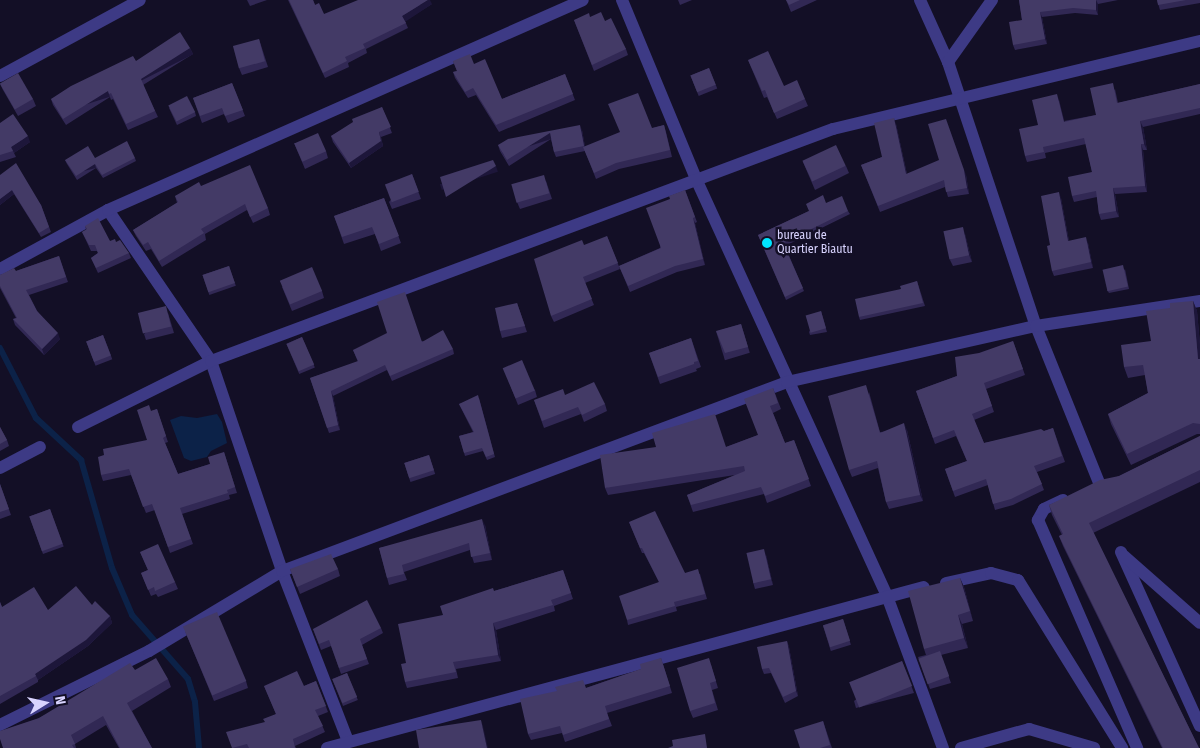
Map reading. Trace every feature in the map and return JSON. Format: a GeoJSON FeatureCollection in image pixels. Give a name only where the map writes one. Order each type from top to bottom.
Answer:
{"type":"FeatureCollection","features":[{"type":"Feature","properties":{"kind":"street"},"geometry":{"type":"LineString","coordinates":[[0,76],[140,0]]}},
{"type":"Feature","properties":{"kind":"street"},"geometry":{"type":"LineString","coordinates":[[0,269],[108,210],[584,0]]}},
{"type":"Feature","properties":{"kind":"street"},"geometry":{"type":"LineString","coordinates":[[622,0],[697,181],[887,596],[943,748]]}},
{"type":"Feature","properties":{"kind":"street"},"geometry":{"type":"LineString","coordinates":[[920,0],[948,62],[1036,326],[1095,485],[1112,480]]}},
{"type":"Feature","properties":{"kind":"street"},"geometry":{"type":"LineString","coordinates":[[948,62],[992,0]]}},
{"type":"Feature","properties":{"kind":"street"},"geometry":{"type":"LineString","coordinates":[[78,426],[211,361],[833,129],[1200,42]]}},
{"type":"Feature","properties":{"kind":"street"},"geometry":{"type":"LineString","coordinates":[[108,210],[211,361],[282,571],[348,741]]}},
{"type":"Feature","properties":{"kind":"street"},"geometry":{"type":"LineString","coordinates":[[0,724],[149,651],[282,571],[788,382],[1036,326],[1200,300]]}},
{"type":"Feature","properties":{"kind":"street"},"geometry":{"type":"LineString","coordinates":[[0,468],[40,447]]}},
{"type":"Feature","properties":{"kind":"street"},"geometry":{"type":"LineString","coordinates":[[1075,494],[1044,509],[1038,520],[1137,748]]}},
{"type":"Feature","properties":{"kind":"street"},"geometry":{"type":"LineString","coordinates":[[1200,623],[1120,552],[1200,726]]}},
{"type":"Feature","properties":{"kind":"street"},"geometry":{"type":"LineString","coordinates":[[328,748],[348,741],[887,596],[990,573],[1018,580],[1122,748]]}},
{"type":"Feature","properties":{"kind":"street"},"geometry":{"type":"LineString","coordinates":[[960,748],[1029,729],[1094,748]]}},
{"type":"Feature","properties":{"kind":"water"},"geometry":{"type":"Polygon","coordinates":[[[217,414],[222,422],[227,443],[211,451],[207,457],[191,461],[184,458],[170,420],[181,416],[197,418],[217,414]]]}},
{"type":"Feature","properties":{"kind":"building"},"geometry":{"type":"Polygon","coordinates":[[[289,0],[313,0],[315,5],[319,3],[324,14],[358,0],[428,0],[402,16],[406,23],[363,44],[365,48],[345,57],[347,61],[323,73],[289,0]]]}},
{"type":"Feature","properties":{"kind":"building"},"geometry":{"type":"Polygon","coordinates":[[[786,0],[800,0],[789,5],[786,0]]]}},
{"type":"Feature","properties":{"kind":"building"},"geometry":{"type":"Polygon","coordinates":[[[1019,0],[1096,0],[1096,10],[1073,8],[1040,12],[1045,39],[1013,45],[1009,22],[1022,20],[1019,0]]]}},
{"type":"Feature","properties":{"kind":"building"},"geometry":{"type":"Polygon","coordinates":[[[1157,0],[1186,0],[1158,5],[1157,0]]]}},
{"type":"Feature","properties":{"kind":"building"},"geometry":{"type":"Polygon","coordinates":[[[601,12],[605,21],[611,18],[626,49],[592,65],[574,20],[589,13],[590,17],[601,12]]]}},
{"type":"Feature","properties":{"kind":"building"},"geometry":{"type":"Polygon","coordinates":[[[180,32],[190,48],[141,79],[155,111],[126,124],[111,93],[109,94],[108,91],[63,119],[51,99],[71,86],[133,56],[136,61],[180,32]]]}},
{"type":"Feature","properties":{"kind":"building"},"geometry":{"type":"Polygon","coordinates":[[[259,39],[265,61],[239,68],[233,46],[259,39]]]}},
{"type":"Feature","properties":{"kind":"building"},"geometry":{"type":"Polygon","coordinates":[[[768,51],[784,86],[797,80],[805,99],[774,113],[765,90],[762,91],[748,60],[768,51]]]}},
{"type":"Feature","properties":{"kind":"building"},"geometry":{"type":"Polygon","coordinates":[[[470,54],[474,64],[485,59],[502,99],[565,74],[573,94],[496,125],[473,88],[465,92],[453,72],[457,71],[453,61],[470,54]]]}},
{"type":"Feature","properties":{"kind":"building"},"geometry":{"type":"Polygon","coordinates":[[[709,68],[716,85],[697,92],[690,75],[709,68]]]}},
{"type":"Feature","properties":{"kind":"building"},"geometry":{"type":"Polygon","coordinates":[[[18,73],[33,99],[15,109],[0,83],[18,73]]]}},
{"type":"Feature","properties":{"kind":"building"},"geometry":{"type":"Polygon","coordinates":[[[232,83],[243,110],[225,116],[222,108],[200,116],[193,98],[232,83]]]}},
{"type":"Feature","properties":{"kind":"building"},"geometry":{"type":"Polygon","coordinates":[[[1113,83],[1117,103],[1200,84],[1200,108],[1140,121],[1144,144],[1141,144],[1145,186],[1113,188],[1116,211],[1099,214],[1096,191],[1072,196],[1068,177],[1092,172],[1084,138],[1043,147],[1044,152],[1025,156],[1019,129],[1038,125],[1032,100],[1057,94],[1064,122],[1096,115],[1090,88],[1113,83]]]}},
{"type":"Feature","properties":{"kind":"building"},"geometry":{"type":"Polygon","coordinates":[[[638,93],[652,128],[664,125],[670,150],[616,163],[594,173],[583,147],[620,132],[608,104],[638,93]]]}},
{"type":"Feature","properties":{"kind":"building"},"geometry":{"type":"Polygon","coordinates":[[[187,96],[195,112],[176,122],[168,106],[187,96]]]}},
{"type":"Feature","properties":{"kind":"building"},"geometry":{"type":"Polygon","coordinates":[[[382,107],[391,127],[379,132],[381,141],[349,163],[331,136],[353,122],[352,119],[382,107]]]}},
{"type":"Feature","properties":{"kind":"building"},"geometry":{"type":"Polygon","coordinates":[[[13,114],[28,136],[11,147],[13,151],[0,155],[0,123],[13,114]]]}},
{"type":"Feature","properties":{"kind":"building"},"geometry":{"type":"Polygon","coordinates":[[[894,118],[906,174],[939,160],[928,124],[946,119],[964,170],[967,188],[946,192],[944,180],[878,206],[861,165],[882,157],[874,123],[894,118]]]}},
{"type":"Feature","properties":{"kind":"building"},"geometry":{"type":"Polygon","coordinates":[[[580,125],[584,146],[554,152],[550,133],[507,160],[498,145],[508,139],[580,125]]]}},
{"type":"Feature","properties":{"kind":"building"},"geometry":{"type":"Polygon","coordinates":[[[318,133],[326,151],[302,162],[294,144],[318,133]]]}},
{"type":"Feature","properties":{"kind":"building"},"geometry":{"type":"Polygon","coordinates":[[[127,141],[135,158],[102,175],[95,164],[76,176],[65,160],[88,146],[95,158],[127,141]]]}},
{"type":"Feature","properties":{"kind":"building"},"geometry":{"type":"Polygon","coordinates":[[[836,145],[846,166],[812,181],[802,161],[836,145]]]}},
{"type":"Feature","properties":{"kind":"building"},"geometry":{"type":"Polygon","coordinates":[[[493,160],[496,166],[446,197],[440,177],[493,160]]]}},
{"type":"Feature","properties":{"kind":"building"},"geometry":{"type":"Polygon","coordinates":[[[16,163],[41,205],[49,227],[39,233],[12,190],[0,199],[0,175],[16,163]]]}},
{"type":"Feature","properties":{"kind":"building"},"geometry":{"type":"Polygon","coordinates":[[[250,165],[268,208],[250,217],[245,204],[201,229],[204,233],[159,261],[148,242],[143,245],[133,230],[178,202],[175,196],[199,182],[201,186],[250,165]]]}},
{"type":"Feature","properties":{"kind":"building"},"geometry":{"type":"Polygon","coordinates":[[[412,174],[419,192],[392,202],[385,184],[412,174]]]}},
{"type":"Feature","properties":{"kind":"building"},"geometry":{"type":"Polygon","coordinates":[[[544,175],[549,193],[517,203],[511,184],[544,175]]]}},
{"type":"Feature","properties":{"kind":"building"},"geometry":{"type":"Polygon","coordinates":[[[685,190],[695,217],[693,218],[703,259],[675,266],[628,286],[619,266],[661,248],[646,208],[670,199],[669,196],[685,190]]]}},
{"type":"Feature","properties":{"kind":"building"},"geometry":{"type":"Polygon","coordinates":[[[1059,192],[1068,241],[1086,237],[1091,262],[1052,271],[1047,246],[1050,245],[1041,196],[1059,192]]]}},
{"type":"Feature","properties":{"kind":"building"},"geometry":{"type":"Polygon","coordinates":[[[823,195],[826,203],[842,196],[848,211],[783,243],[803,288],[785,297],[758,235],[809,211],[806,204],[823,195]]]}},
{"type":"Feature","properties":{"kind":"building"},"geometry":{"type":"Polygon","coordinates":[[[384,198],[399,236],[379,244],[372,227],[342,237],[334,216],[384,198]]]}},
{"type":"Feature","properties":{"kind":"building"},"geometry":{"type":"Polygon","coordinates":[[[98,218],[110,241],[115,239],[116,242],[120,240],[129,253],[96,268],[91,258],[98,253],[95,245],[89,245],[82,232],[87,229],[85,226],[98,218]]]}},
{"type":"Feature","properties":{"kind":"building"},"geometry":{"type":"Polygon","coordinates":[[[963,227],[969,255],[949,260],[943,231],[963,227]]]}},
{"type":"Feature","properties":{"kind":"building"},"geometry":{"type":"Polygon","coordinates":[[[607,236],[618,263],[583,277],[592,299],[551,316],[534,259],[582,240],[584,245],[607,236]]]}},
{"type":"Feature","properties":{"kind":"building"},"geometry":{"type":"Polygon","coordinates":[[[59,256],[66,277],[26,290],[37,311],[58,333],[42,349],[13,319],[17,318],[0,286],[0,275],[14,268],[16,271],[59,256]]]}},
{"type":"Feature","properties":{"kind":"building"},"geometry":{"type":"Polygon","coordinates":[[[1123,265],[1128,286],[1107,291],[1103,270],[1123,265]]]}},
{"type":"Feature","properties":{"kind":"building"},"geometry":{"type":"Polygon","coordinates":[[[229,266],[235,283],[208,292],[203,275],[229,266]]]}},
{"type":"Feature","properties":{"kind":"building"},"geometry":{"type":"Polygon","coordinates":[[[312,267],[322,291],[290,305],[280,281],[312,267]]]}},
{"type":"Feature","properties":{"kind":"building"},"geometry":{"type":"Polygon","coordinates":[[[917,281],[923,303],[859,317],[855,299],[901,289],[900,286],[917,281]]]}},
{"type":"Feature","properties":{"kind":"building"},"geometry":{"type":"Polygon","coordinates":[[[405,292],[422,342],[443,330],[453,349],[390,376],[385,365],[331,391],[338,425],[327,428],[310,378],[358,361],[353,350],[387,333],[377,302],[405,292]]]}},
{"type":"Feature","properties":{"kind":"building"},"geometry":{"type":"Polygon","coordinates":[[[1193,301],[1198,359],[1200,359],[1200,424],[1193,423],[1127,454],[1108,414],[1148,393],[1143,365],[1124,367],[1121,345],[1151,341],[1146,311],[1170,308],[1170,303],[1193,301]]]}},
{"type":"Feature","properties":{"kind":"building"},"geometry":{"type":"Polygon","coordinates":[[[517,303],[525,326],[500,331],[495,308],[517,303]]]}},
{"type":"Feature","properties":{"kind":"building"},"geometry":{"type":"Polygon","coordinates":[[[166,306],[171,326],[143,333],[138,313],[166,306]]]}},
{"type":"Feature","properties":{"kind":"building"},"geometry":{"type":"Polygon","coordinates":[[[821,311],[826,328],[811,333],[806,315],[821,311]]]}},
{"type":"Feature","properties":{"kind":"building"},"geometry":{"type":"Polygon","coordinates":[[[741,324],[748,347],[725,353],[716,331],[741,324]]]}},
{"type":"Feature","properties":{"kind":"building"},"geometry":{"type":"Polygon","coordinates":[[[103,335],[111,356],[94,362],[86,341],[103,335]]]}},
{"type":"Feature","properties":{"kind":"building"},"geometry":{"type":"Polygon","coordinates":[[[302,337],[314,364],[299,371],[286,344],[302,337]]]}},
{"type":"Feature","properties":{"kind":"building"},"geometry":{"type":"Polygon","coordinates":[[[691,338],[698,361],[658,377],[649,353],[691,338]]]}},
{"type":"Feature","properties":{"kind":"building"},"geometry":{"type":"Polygon","coordinates":[[[1013,341],[1023,369],[984,383],[992,406],[972,414],[984,443],[1041,429],[1044,431],[1053,428],[1062,456],[1034,466],[1042,484],[1011,499],[993,504],[986,479],[953,491],[945,469],[967,461],[954,430],[933,438],[916,391],[957,376],[955,357],[979,353],[1013,341]]]}},
{"type":"Feature","properties":{"kind":"building"},"geometry":{"type":"Polygon","coordinates":[[[522,360],[535,390],[516,399],[503,368],[522,360]]]}},
{"type":"Feature","properties":{"kind":"building"},"geometry":{"type":"Polygon","coordinates":[[[594,382],[605,404],[582,415],[578,407],[542,421],[534,400],[563,389],[565,395],[594,382]]]}},
{"type":"Feature","properties":{"kind":"building"},"geometry":{"type":"Polygon","coordinates":[[[866,385],[880,433],[904,423],[920,495],[886,502],[877,461],[849,470],[828,396],[866,385]]]}},
{"type":"Feature","properties":{"kind":"building"},"geometry":{"type":"Polygon","coordinates":[[[773,388],[778,403],[770,406],[785,443],[794,440],[809,479],[765,496],[761,487],[691,505],[687,495],[745,471],[744,466],[605,488],[600,455],[656,447],[652,433],[715,414],[726,447],[758,435],[744,399],[773,388]]]}},
{"type":"Feature","properties":{"kind":"building"},"geometry":{"type":"Polygon","coordinates":[[[478,395],[494,454],[486,457],[482,448],[464,453],[459,436],[474,432],[459,404],[478,395]]]}},
{"type":"Feature","properties":{"kind":"building"},"geometry":{"type":"Polygon","coordinates":[[[149,405],[151,411],[157,409],[166,436],[163,438],[178,474],[210,464],[208,457],[224,452],[235,487],[227,490],[228,493],[180,508],[191,539],[168,547],[152,504],[143,507],[129,469],[101,475],[98,457],[104,455],[103,449],[147,440],[137,410],[149,405]]]}},
{"type":"Feature","properties":{"kind":"building"},"geometry":{"type":"Polygon","coordinates":[[[0,427],[7,440],[0,444],[0,427]]]}},
{"type":"Feature","properties":{"kind":"building"},"geometry":{"type":"Polygon","coordinates":[[[1200,436],[1200,470],[1089,523],[1199,748],[1163,748],[1059,536],[1063,534],[1049,505],[1100,480],[1119,476],[1200,436]]]}},
{"type":"Feature","properties":{"kind":"building"},"geometry":{"type":"Polygon","coordinates":[[[429,455],[434,470],[409,478],[404,463],[429,455]]]}},
{"type":"Feature","properties":{"kind":"building"},"geometry":{"type":"Polygon","coordinates":[[[0,484],[9,509],[0,512],[0,484]]]}},
{"type":"Feature","properties":{"kind":"building"},"geometry":{"type":"Polygon","coordinates":[[[50,509],[63,544],[42,551],[29,517],[50,509]]]}},
{"type":"Feature","properties":{"kind":"building"},"geometry":{"type":"Polygon","coordinates":[[[655,511],[685,573],[698,569],[705,594],[674,602],[675,606],[627,620],[619,596],[659,582],[642,548],[640,548],[629,522],[655,511]]]}},
{"type":"Feature","properties":{"kind":"building"},"geometry":{"type":"Polygon","coordinates":[[[482,519],[490,553],[471,557],[469,543],[402,565],[404,574],[387,578],[379,548],[482,519]]]}},
{"type":"Feature","properties":{"kind":"building"},"geometry":{"type":"Polygon","coordinates":[[[158,544],[175,582],[155,591],[154,587],[148,590],[141,573],[148,570],[140,552],[158,544]]]}},
{"type":"Feature","properties":{"kind":"building"},"geometry":{"type":"Polygon","coordinates":[[[764,549],[771,579],[753,583],[746,553],[764,549]]]}},
{"type":"Feature","properties":{"kind":"building"},"geometry":{"type":"Polygon","coordinates":[[[331,554],[338,569],[297,587],[290,569],[331,554]]]}},
{"type":"Feature","properties":{"kind":"building"},"geometry":{"type":"Polygon","coordinates":[[[563,570],[571,593],[551,600],[553,605],[493,623],[498,655],[453,662],[456,672],[405,682],[401,664],[406,663],[398,624],[443,615],[440,606],[493,588],[494,591],[563,570]]]}},
{"type":"Feature","properties":{"kind":"building"},"geometry":{"type":"Polygon","coordinates":[[[960,578],[970,611],[958,615],[964,638],[924,649],[908,591],[960,578]]]}},
{"type":"Feature","properties":{"kind":"building"},"geometry":{"type":"Polygon","coordinates":[[[76,586],[92,605],[95,601],[110,616],[86,640],[35,674],[36,676],[0,696],[0,602],[2,607],[34,587],[48,610],[76,586]]]}},
{"type":"Feature","properties":{"kind":"building"},"geometry":{"type":"Polygon","coordinates":[[[367,600],[381,628],[360,639],[367,659],[339,668],[329,640],[319,644],[313,629],[367,600]]]}},
{"type":"Feature","properties":{"kind":"building"},"geometry":{"type":"Polygon","coordinates":[[[217,612],[246,681],[212,695],[183,626],[217,612]]]}},
{"type":"Feature","properties":{"kind":"building"},"geometry":{"type":"Polygon","coordinates":[[[843,619],[850,641],[830,647],[823,625],[843,619]]]}},
{"type":"Feature","properties":{"kind":"building"},"geometry":{"type":"Polygon","coordinates":[[[787,641],[796,691],[783,697],[769,668],[762,669],[757,647],[787,641]]]}},
{"type":"Feature","properties":{"kind":"building"},"geometry":{"type":"Polygon","coordinates":[[[940,651],[949,676],[928,684],[918,659],[940,651]]]}},
{"type":"Feature","properties":{"kind":"building"},"geometry":{"type":"Polygon","coordinates":[[[156,658],[168,679],[127,703],[152,748],[120,748],[103,716],[71,735],[75,744],[72,745],[74,748],[3,748],[0,731],[39,718],[130,663],[135,670],[156,658]]]}},
{"type":"Feature","properties":{"kind":"building"},"geometry":{"type":"Polygon","coordinates":[[[661,658],[670,686],[605,706],[609,719],[563,735],[560,726],[528,734],[520,699],[557,691],[555,687],[583,680],[586,688],[641,669],[640,664],[661,658]]]}},
{"type":"Feature","properties":{"kind":"building"},"geometry":{"type":"Polygon","coordinates":[[[709,658],[716,681],[710,683],[715,703],[690,711],[677,668],[709,658]]]}},
{"type":"Feature","properties":{"kind":"building"},"geometry":{"type":"Polygon","coordinates":[[[902,661],[912,686],[859,707],[849,682],[902,661]]]}},
{"type":"Feature","properties":{"kind":"building"},"geometry":{"type":"Polygon","coordinates":[[[297,671],[304,686],[316,681],[326,706],[315,710],[323,726],[293,739],[295,748],[249,748],[247,744],[232,748],[226,732],[265,722],[263,719],[276,714],[264,686],[297,671]]]}},
{"type":"Feature","properties":{"kind":"building"},"geometry":{"type":"Polygon","coordinates":[[[347,673],[357,697],[342,703],[332,679],[347,673]]]}},
{"type":"Feature","properties":{"kind":"building"},"geometry":{"type":"Polygon","coordinates":[[[481,720],[487,748],[419,748],[416,730],[481,720]]]}},
{"type":"Feature","properties":{"kind":"building"},"geometry":{"type":"Polygon","coordinates":[[[823,721],[830,745],[820,748],[800,748],[794,730],[823,721]]]}},
{"type":"Feature","properties":{"kind":"building"},"geometry":{"type":"Polygon","coordinates":[[[705,734],[707,748],[668,748],[673,746],[672,740],[705,734]]]}},
{"type":"Feature","properties":{"kind":"waterway"},"geometry":{"type":"LineString","coordinates":[[0,348],[36,418],[81,460],[112,568],[132,615],[188,679],[195,702],[199,748]]}},
{"type":"Feature","properties":{"kind":"place","name":"bureau de Quartier Biautu"},"geometry":{"type":"Point","coordinates":[767,243]}}]}
